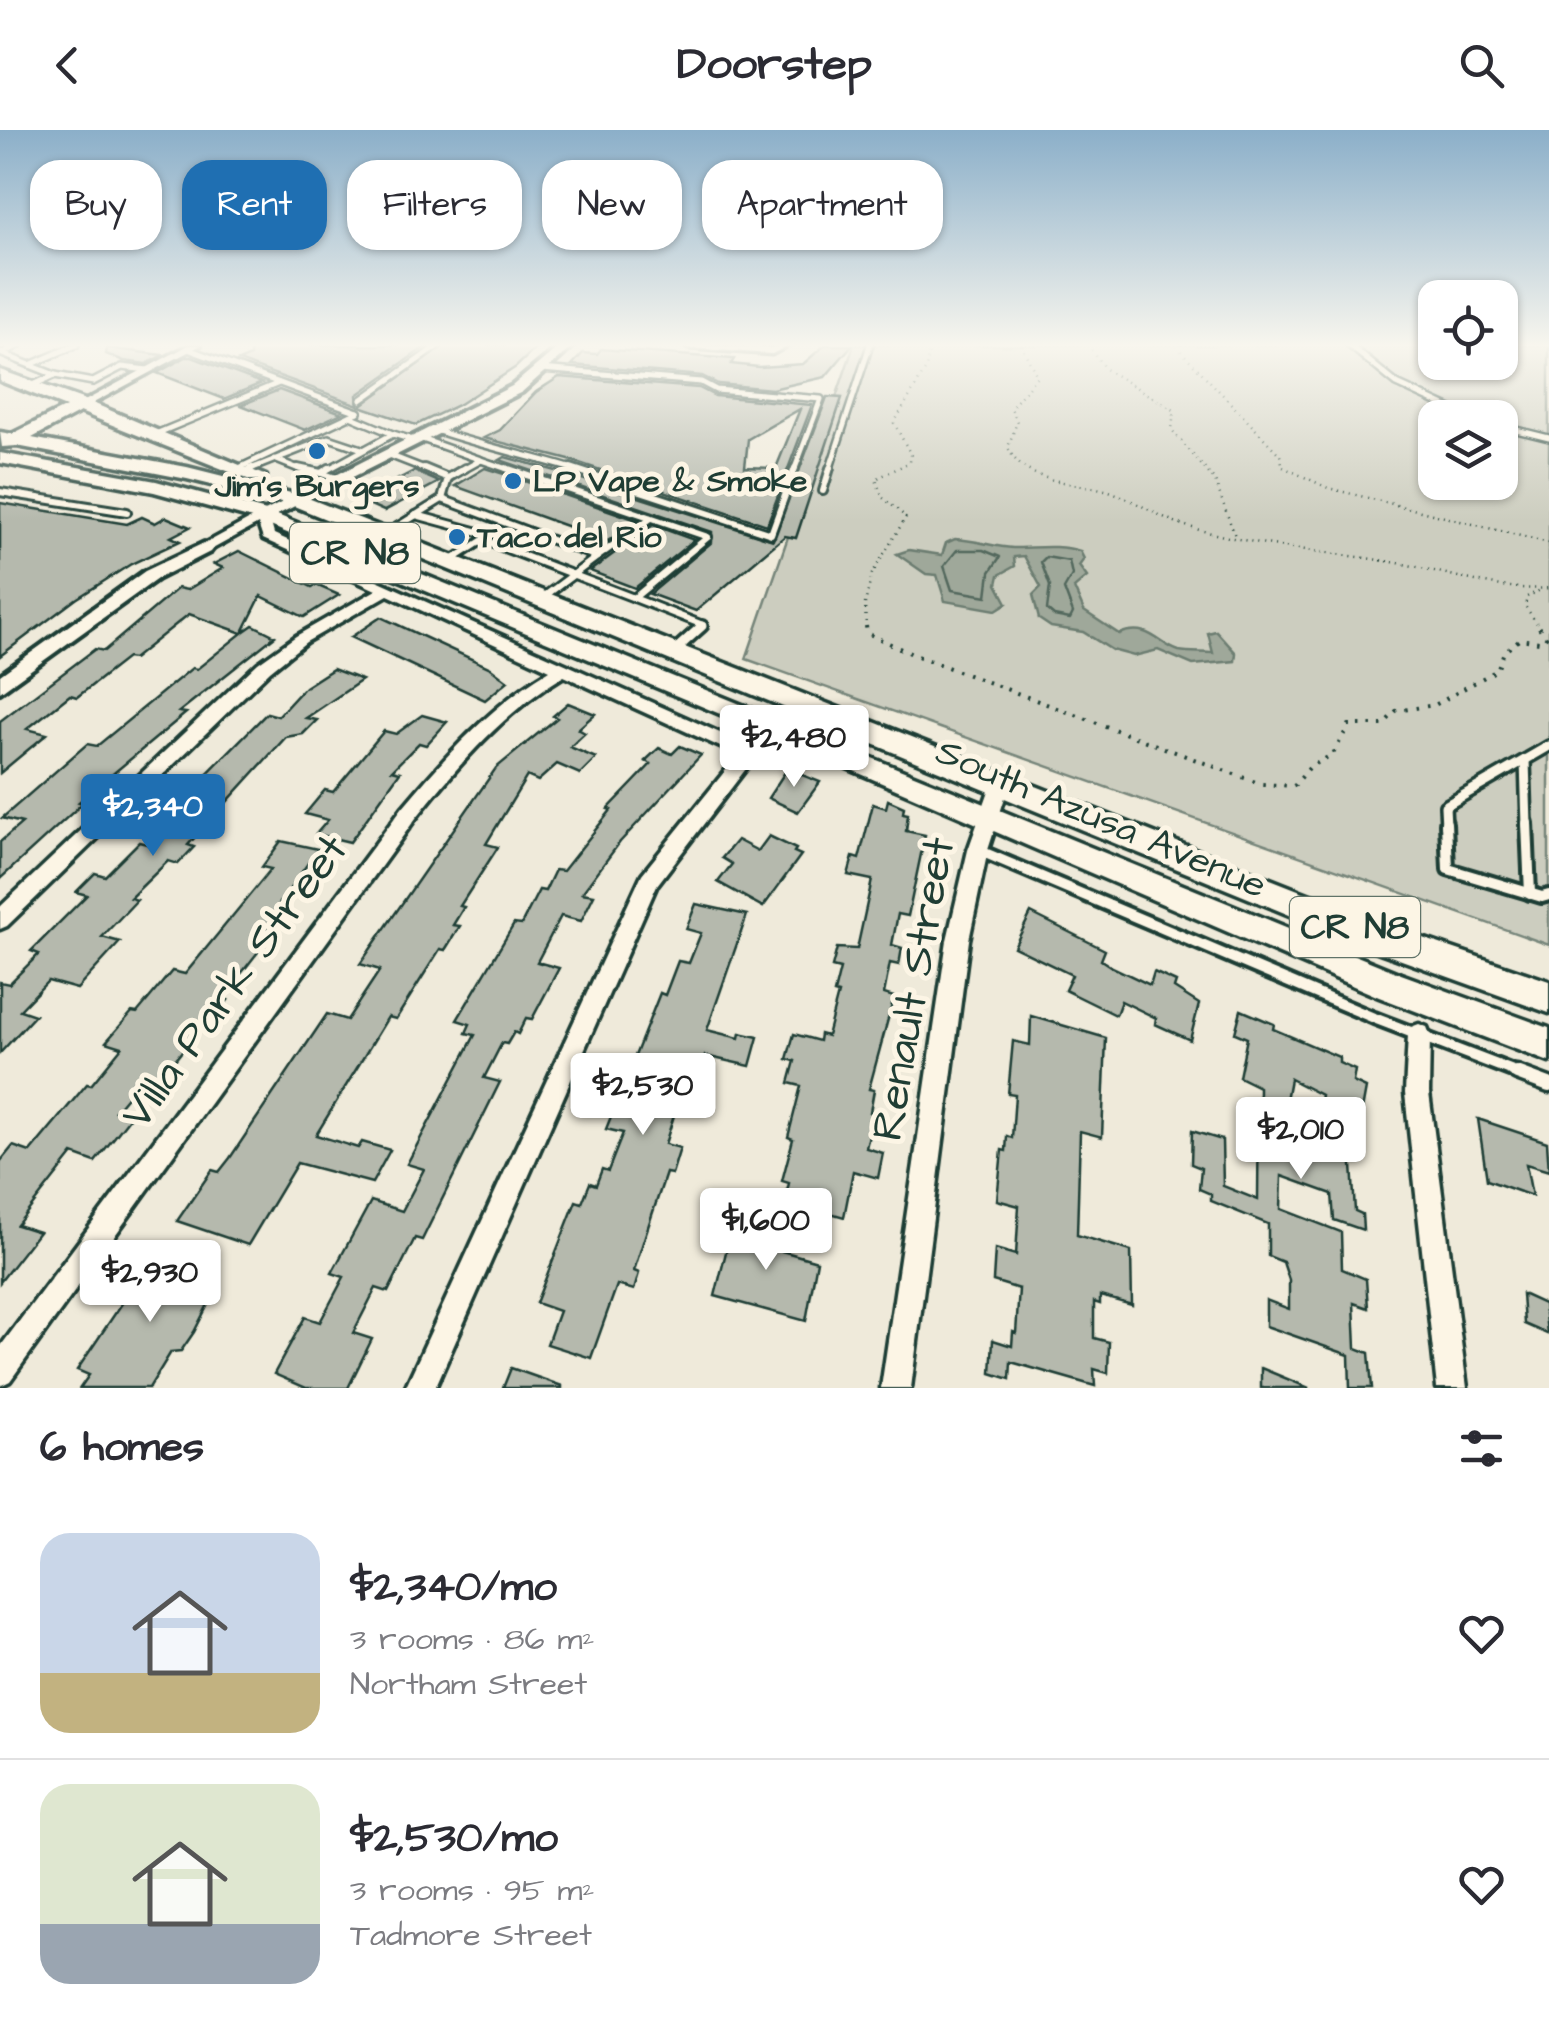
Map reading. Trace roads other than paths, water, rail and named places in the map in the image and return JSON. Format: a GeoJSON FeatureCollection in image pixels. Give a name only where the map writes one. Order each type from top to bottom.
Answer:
{"type":"FeatureCollection","features":[{"type":"Feature","properties":{"kind":"main road"},"geometry":{"type":"LineString","coordinates":[[3,437],[38,416],[45,404]]}},
{"type":"Feature","properties":{"kind":"main road"},"geometry":{"type":"LineString","coordinates":[[3,437],[82,405],[280,486],[296,500]]}},
{"type":"Feature","properties":{"kind":"main road","name":"South Azusa Avenue"},"geometry":{"type":"LineString","coordinates":[[3,437],[187,473],[296,500],[1394,943],[1549,997]]}},
{"type":"Feature","properties":{"kind":"main road","name":"South Azusa Avenue"},"geometry":{"type":"LineString","coordinates":[[0,458],[156,487],[263,516],[1391,986],[1549,1045]]}},
{"type":"Feature","properties":{"kind":"main road"},"geometry":{"type":"LineString","coordinates":[[513,618],[540,599]]}},
{"type":"Feature","properties":{"kind":"street"},"geometry":{"type":"LineString","coordinates":[[0,685],[151,575],[489,404]]}},
{"type":"Feature","properties":{"kind":"street"},"geometry":{"type":"LineString","coordinates":[[263,516],[268,536],[749,752]]}},
{"type":"Feature","properties":{"kind":"street"},"geometry":{"type":"LineString","coordinates":[[0,920],[264,666],[301,639],[388,590]]}},
{"type":"Feature","properties":{"kind":"street","name":"Villa Park Street"},"geometry":{"type":"LineString","coordinates":[[0,1371],[408,813],[461,749],[538,682],[563,669]]}},
{"type":"Feature","properties":{"kind":"street"},"geometry":{"type":"LineString","coordinates":[[420,1388],[649,880],[749,752],[777,727]]}},
{"type":"Feature","properties":{"kind":"street","name":"Renault Street"},"geometry":{"type":"LineString","coordinates":[[896,1388],[958,940],[978,850],[1000,784]]}},
{"type":"Feature","properties":{"kind":"street"},"geometry":{"type":"LineString","coordinates":[[1419,1034],[1418,1093],[1452,1388]]}},
{"type":"Feature","properties":{"kind":"lane"},"geometry":{"type":"LineString","coordinates":[[153,435],[231,404]]}},
{"type":"Feature","properties":{"kind":"lane"},"geometry":{"type":"LineString","coordinates":[[242,470],[358,412],[335,404]]}},
{"type":"Feature","properties":{"kind":"lane"},"geometry":{"type":"LineString","coordinates":[[438,431],[492,450],[533,456],[772,534],[819,404]]}},
{"type":"Feature","properties":{"kind":"lane"},"geometry":{"type":"LineString","coordinates":[[823,491],[851,404]]}},
{"type":"Feature","properties":{"kind":"lane"},"geometry":{"type":"LineString","coordinates":[[349,416],[708,537],[634,598]]}},
{"type":"Feature","properties":{"kind":"lane"},"geometry":{"type":"LineString","coordinates":[[1518,430],[1549,438]]}},
{"type":"Feature","properties":{"kind":"lane"},"geometry":{"type":"LineString","coordinates":[[274,460],[310,473],[321,472],[394,434]]}},
{"type":"Feature","properties":{"kind":"lane"},"geometry":{"type":"LineString","coordinates":[[242,470],[329,438],[362,449]]}},
{"type":"Feature","properties":{"kind":"lane"},"geometry":{"type":"LineString","coordinates":[[388,455],[448,478]]}},
{"type":"Feature","properties":{"kind":"lane"},"geometry":{"type":"LineString","coordinates":[[382,536],[442,499],[448,478],[481,460]]}},
{"type":"Feature","properties":{"kind":"lane"},"geometry":{"type":"LineString","coordinates":[[321,472],[339,479]]}},
{"type":"Feature","properties":{"kind":"lane"},"geometry":{"type":"LineString","coordinates":[[0,492],[127,512]]}},
{"type":"Feature","properties":{"kind":"lane"},"geometry":{"type":"LineString","coordinates":[[442,499],[597,557]]}},
{"type":"Feature","properties":{"kind":"lane"},"geometry":{"type":"LineString","coordinates":[[416,515],[445,526],[462,524],[703,626],[672,652]]}},
{"type":"Feature","properties":{"kind":"lane"},"geometry":{"type":"LineString","coordinates":[[540,599],[651,518]]}},
{"type":"Feature","properties":{"kind":"lane"},"geometry":{"type":"LineString","coordinates":[[447,563],[508,524]]}},
{"type":"Feature","properties":{"kind":"lane"},"geometry":{"type":"LineString","coordinates":[[1549,746],[1445,806],[1448,869],[1549,896]]}},
{"type":"Feature","properties":{"kind":"lane"},"geometry":{"type":"LineString","coordinates":[[1525,760],[1530,894]]}},
{"type":"Feature","properties":{"kind":"lane"},"geometry":{"type":"LineString","coordinates":[[978,850],[1419,1034],[1549,1084]]}},
{"type":"Feature","properties":{"kind":"water"},"geometry":{"type":"Polygon","coordinates":[[[955,539],[1006,547],[1080,551],[1084,559],[1079,566],[1087,577],[1074,588],[1084,611],[1119,634],[1146,633],[1183,652],[1213,653],[1208,633],[1216,631],[1236,653],[1235,661],[1193,665],[1158,650],[1134,656],[1112,650],[1083,632],[1051,627],[1039,619],[1033,595],[1041,587],[1024,556],[1014,557],[1015,566],[999,575],[997,584],[1007,603],[996,610],[945,601],[937,575],[926,574],[897,554],[909,550],[942,555],[946,543],[955,539]]]}},
{"type":"Feature","properties":{"kind":"place","name":"Jim's Burgers"},"geometry":{"type":"Point","coordinates":[317,451]}},
{"type":"Feature","properties":{"kind":"place","name":"LP Vape & Smoke"},"geometry":{"type":"Point","coordinates":[513,481]}},
{"type":"Feature","properties":{"kind":"place","name":"Taco del Rio"},"geometry":{"type":"Point","coordinates":[457,537]}}]}
